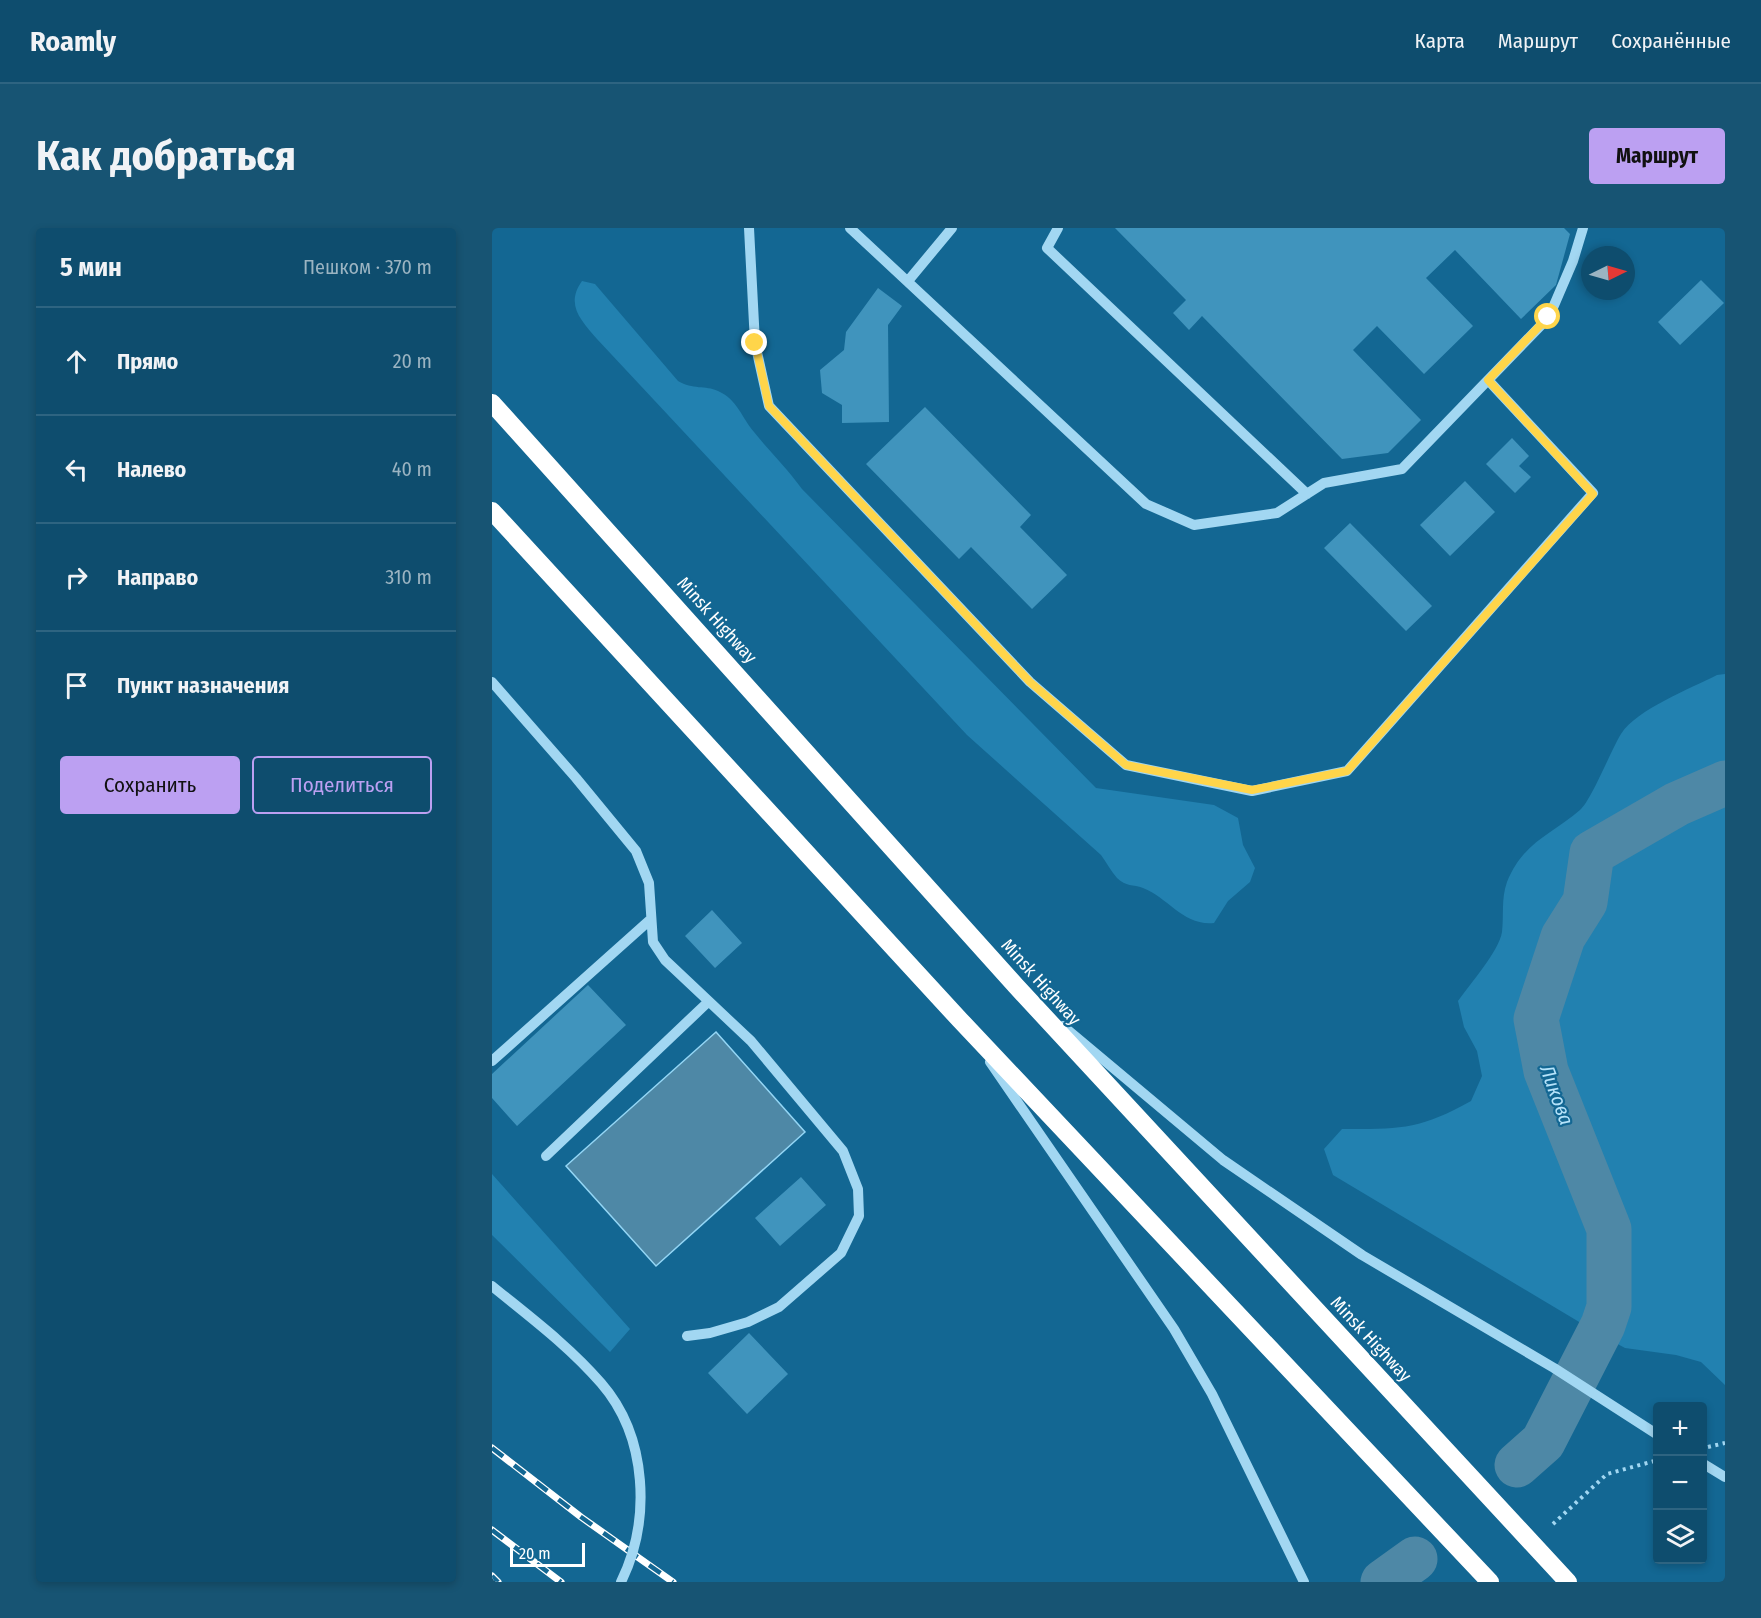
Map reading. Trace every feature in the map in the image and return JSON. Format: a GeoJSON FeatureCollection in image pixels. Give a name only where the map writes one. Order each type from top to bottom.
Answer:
{"type":"FeatureCollection","features":[{"type":"Feature","properties":{"kind":"highway","name":"Minsk Highway"},"geometry":{"type":"LineString","coordinates":[[492,403],[1016,986],[1568,1582]]}},
{"type":"Feature","properties":{"kind":"highway"},"geometry":{"type":"LineString","coordinates":[[492,511],[960,1020],[1485,1577]]}},
{"type":"Feature","properties":{"kind":"street"},"geometry":{"type":"LineString","coordinates":[[749,228],[755,343],[769,406],[1030,682],[1126,765],[1252,790],[1347,771],[1593,494],[1488,380]]}},
{"type":"Feature","properties":{"kind":"street"},"geometry":{"type":"LineString","coordinates":[[850,228],[1146,504],[1194,525],[1277,513],[1324,483],[1402,469],[1548,317],[1573,261],[1583,228]]}},
{"type":"Feature","properties":{"kind":"street"},"geometry":{"type":"LineString","coordinates":[[908,281],[952,228]]}},
{"type":"Feature","properties":{"kind":"street"},"geometry":{"type":"LineString","coordinates":[[1058,228],[1047,248],[1307,494]]}},
{"type":"Feature","properties":{"kind":"street"},"geometry":{"type":"LineString","coordinates":[[492,682],[569,769],[636,851],[649,883],[653,942],[665,960],[751,1041],[843,1151],[858,1189],[859,1216],[841,1253],[779,1308],[748,1322],[710,1333],[687,1336]]}},
{"type":"Feature","properties":{"kind":"street"},"geometry":{"type":"LineString","coordinates":[[492,1061],[651,919]]}},
{"type":"Feature","properties":{"kind":"street"},"geometry":{"type":"LineString","coordinates":[[1016,986],[1222,1160],[1362,1255],[1554,1368],[1653,1432]]}},
{"type":"Feature","properties":{"kind":"street"},"geometry":{"type":"LineString","coordinates":[[546,1156],[708,1002]]}},
{"type":"Feature","properties":{"kind":"street"},"geometry":{"type":"LineString","coordinates":[[960,1020],[1174,1329],[1212,1394],[1304,1582]]}},
{"type":"Feature","properties":{"kind":"street"},"geometry":{"type":"LineString","coordinates":[[492,1286],[565,1346],[603,1385],[618,1408],[630,1434],[637,1460],[640,1516],[635,1544],[621,1582]]}},
{"type":"Feature","properties":{"kind":"street"},"geometry":{"type":"LineString","coordinates":[[1707,1466],[1725,1477]]}},
{"type":"Feature","properties":{"kind":"path"},"geometry":{"type":"LineString","coordinates":[[1707,1448],[1725,1443]]}},
{"type":"Feature","properties":{"kind":"path"},"geometry":{"type":"LineString","coordinates":[[1553,1524],[1607,1474],[1653,1462]]}},
{"type":"Feature","properties":{"kind":"shaded area"},"geometry":{"type":"Polygon","coordinates":[[[582,281],[595,284],[678,381],[689,386],[713,389],[725,394],[802,489],[1096,788],[1214,805],[1238,818],[1243,845],[1255,868],[1250,882],[1228,901],[1214,923],[1193,920],[1152,892],[1120,881],[1101,855],[967,735],[591,332],[581,319],[575,305],[577,290],[582,281]]]}},
{"type":"Feature","properties":{"kind":"shaded area"},"geometry":{"type":"Polygon","coordinates":[[[1725,674],[1725,1385],[1701,1362],[1676,1355],[1625,1348],[1601,1335],[1333,1175],[1324,1149],[1342,1129],[1395,1128],[1423,1123],[1471,1101],[1482,1076],[1477,1051],[1464,1027],[1458,1001],[1490,958],[1500,940],[1505,888],[1514,868],[1529,848],[1585,805],[1617,741],[1629,725],[1665,700],[1717,675],[1725,674]]]}},
{"type":"Feature","properties":{"kind":"shaded area"},"geometry":{"type":"Polygon","coordinates":[[[716,1032],[805,1132],[656,1266],[566,1166],[716,1032]]]}},
{"type":"Feature","properties":{"kind":"shaded area"},"geometry":{"type":"Polygon","coordinates":[[[492,1174],[630,1329],[610,1352],[492,1235],[492,1174]]]}},
{"type":"Feature","properties":{"kind":"building"},"geometry":{"type":"Polygon","coordinates":[[[1115,228],[1564,228],[1570,234],[1556,285],[1521,319],[1455,250],[1426,278],[1473,326],[1424,374],[1377,326],[1353,350],[1421,420],[1388,453],[1342,459],[1202,316],[1189,330],[1173,313],[1186,300],[1115,228]]]}},
{"type":"Feature","properties":{"kind":"building"},"geometry":{"type":"Polygon","coordinates":[[[1701,280],[1724,303],[1680,345],[1658,322],[1701,280]]]}},
{"type":"Feature","properties":{"kind":"building"},"geometry":{"type":"Polygon","coordinates":[[[878,288],[902,306],[888,325],[889,422],[842,423],[842,405],[822,393],[820,370],[844,350],[846,332],[878,288]]]}},
{"type":"Feature","properties":{"kind":"building"},"geometry":{"type":"Polygon","coordinates":[[[925,407],[1031,515],[1020,527],[1067,575],[1032,609],[971,547],[959,559],[866,464],[925,407]]]}},
{"type":"Feature","properties":{"kind":"building"},"geometry":{"type":"Polygon","coordinates":[[[1512,438],[1529,456],[1519,466],[1531,477],[1515,493],[1486,464],[1512,438]]]}},
{"type":"Feature","properties":{"kind":"building"},"geometry":{"type":"Polygon","coordinates":[[[1465,481],[1495,512],[1450,556],[1420,525],[1465,481]]]}},
{"type":"Feature","properties":{"kind":"building"},"geometry":{"type":"Polygon","coordinates":[[[1350,523],[1432,606],[1406,631],[1324,548],[1350,523]]]}},
{"type":"Feature","properties":{"kind":"building"},"geometry":{"type":"Polygon","coordinates":[[[712,910],[742,943],[715,968],[685,936],[712,910]]]}},
{"type":"Feature","properties":{"kind":"building"},"geometry":{"type":"Polygon","coordinates":[[[588,985],[626,1025],[517,1126],[492,1098],[492,1074],[588,985]]]}},
{"type":"Feature","properties":{"kind":"building"},"geometry":{"type":"Polygon","coordinates":[[[801,1177],[826,1205],[780,1246],[755,1218],[801,1177]]]}},
{"type":"Feature","properties":{"kind":"building"},"geometry":{"type":"Polygon","coordinates":[[[749,1333],[788,1374],[747,1414],[708,1373],[749,1333]]]}},
{"type":"Feature","properties":{"kind":"waterway","name":"Ликова"},"geometry":{"type":"LineString","coordinates":[[1517,1465],[1543,1442],[1603,1325],[1609,1307],[1609,1229],[1546,1071],[1536,1019],[1563,937],[1585,902],[1592,853],[1677,804],[1725,783]]}},
{"type":"Feature","properties":{"kind":"waterway","name":"Ликова"},"geometry":{"type":"LineString","coordinates":[[1383,1582],[1415,1559]]}},
{"type":"Feature","properties":{"kind":"railway"},"geometry":{"type":"LineString","coordinates":[[492,1448],[581,1517],[673,1582]]}},
{"type":"Feature","properties":{"kind":"railway"},"geometry":{"type":"LineString","coordinates":[[492,1530],[561,1582]]}},
{"type":"Feature","properties":{"kind":"railway"},"geometry":{"type":"LineString","coordinates":[[492,1576],[498,1582]]}},
{"type":"Feature","properties":{"kind":"route"},"geometry":{"type":"LineString","coordinates":[[755,343],[769,406],[1030,682],[1126,765],[1252,790],[1347,771],[1593,494],[1488,380],[1548,317]]}}]}
